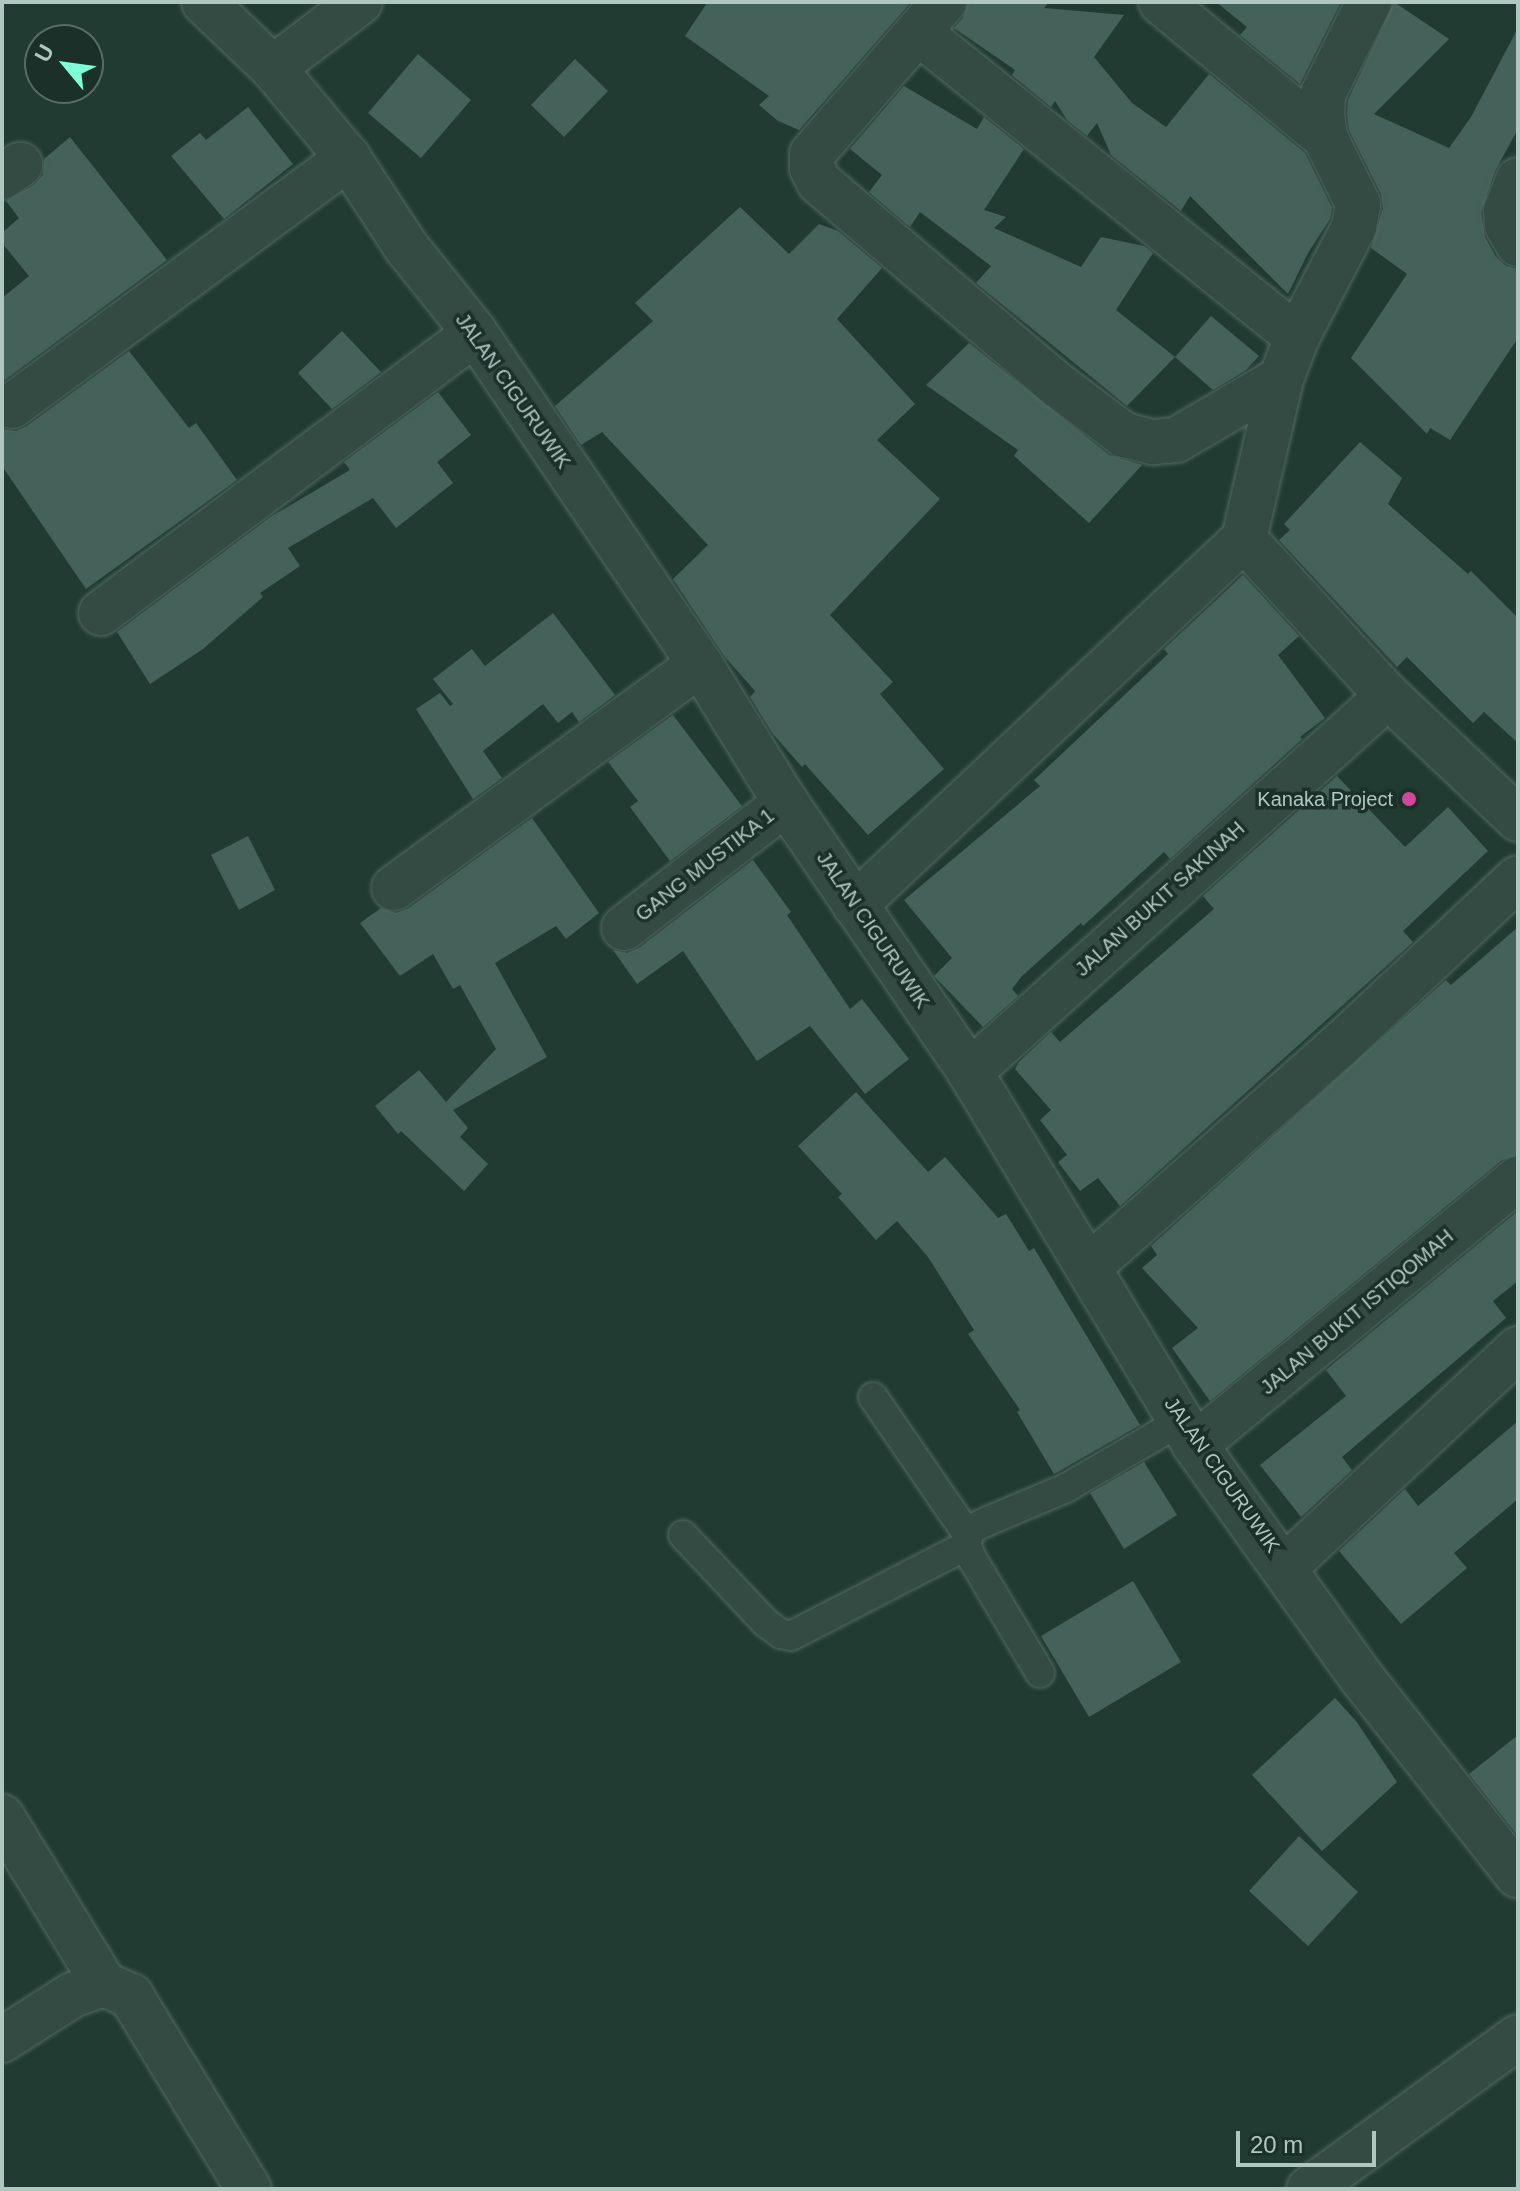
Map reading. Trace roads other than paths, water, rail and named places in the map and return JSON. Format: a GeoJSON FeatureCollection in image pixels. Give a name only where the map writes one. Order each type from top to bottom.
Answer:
{"type":"FeatureCollection","features":[{"type":"Feature","properties":{"kind":"street","name":"JALAN CIGURUWIK"},"geometry":{"type":"LineString","coordinates":[[204,2],[273,68],[348,158],[407,248],[475,333],[700,664],[786,803],[970,1072],[1090,1266],[1188,1433],[1361,1677],[1518,1876]]}},
{"type":"Feature","properties":{"kind":"street"},"geometry":{"type":"LineString","coordinates":[[273,68],[360,2]]}},
{"type":"Feature","properties":{"kind":"street"},"geometry":{"type":"LineString","coordinates":[[1161,2],[1325,137]]}},
{"type":"Feature","properties":{"kind":"street"},"geometry":{"type":"LineString","coordinates":[[855,905],[1244,539],[1281,379],[1297,337],[1354,227],[1358,204],[1325,137],[1323,94],[1369,2]]}},
{"type":"Feature","properties":{"kind":"street"},"geometry":{"type":"LineString","coordinates":[[1281,379],[1176,440],[1153,442],[1124,435],[1059,386],[819,182],[812,168],[812,154],[931,17],[1297,337]]}},
{"type":"Feature","properties":{"kind":"street"},"geometry":{"type":"LineString","coordinates":[[12,406],[348,158]]}},
{"type":"Feature","properties":{"kind":"street"},"geometry":{"type":"LineString","coordinates":[[1518,180],[1506,211],[1507,225],[1518,244]]}},
{"type":"Feature","properties":{"kind":"street"},"geometry":{"type":"LineString","coordinates":[[101,613],[475,333]]}},
{"type":"Feature","properties":{"kind":"street"},"geometry":{"type":"LineString","coordinates":[[1244,539],[1388,696],[1518,819]]}},
{"type":"Feature","properties":{"kind":"street"},"geometry":{"type":"LineString","coordinates":[[394,888],[700,664]]}},
{"type":"Feature","properties":{"kind":"street","name":"JALAN BUKIT SAKINAH"},"geometry":{"type":"LineString","coordinates":[[970,1072],[1388,696]]}},
{"type":"Feature","properties":{"kind":"street","name":"GANG MUSTIKA 1"},"geometry":{"type":"LineString","coordinates":[[624,928],[786,803]]}},
{"type":"Feature","properties":{"kind":"street"},"geometry":{"type":"LineString","coordinates":[[1090,1266],[1339,1046],[1518,878]]}},
{"type":"Feature","properties":{"kind":"street","name":"JALAN BUKIT ISTIQOMAH"},"geometry":{"type":"LineString","coordinates":[[1188,1433],[1518,1179]]}},
{"type":"Feature","properties":{"kind":"street"},"geometry":{"type":"LineString","coordinates":[[1285,1567],[1518,1349]]}},
{"type":"Feature","properties":{"kind":"street"},"geometry":{"type":"LineString","coordinates":[[2,1817],[104,1984],[131,1996],[148,2020],[249,2189]]}},
{"type":"Feature","properties":{"kind":"street"},"geometry":{"type":"LineString","coordinates":[[2,2040],[72,1995],[104,1984]]}},
{"type":"Feature","properties":{"kind":"street"},"geometry":{"type":"LineString","coordinates":[[1309,2189],[1518,2037]]}},
{"type":"Feature","properties":{"kind":"lane"},"geometry":{"type":"LineString","coordinates":[[873,1397],[968,1540],[1040,1673]]}},
{"type":"Feature","properties":{"kind":"lane","name":"JALAN BUKIT ISTIQOMAH"},"geometry":{"type":"LineString","coordinates":[[683,1535],[766,1623],[781,1634],[791,1636],[968,1540],[973,1528],[1188,1433]]}},
{"type":"Feature","properties":{"kind":"place","name":"Kanaka Project"},"geometry":{"type":"Point","coordinates":[1409,799]}}]}
